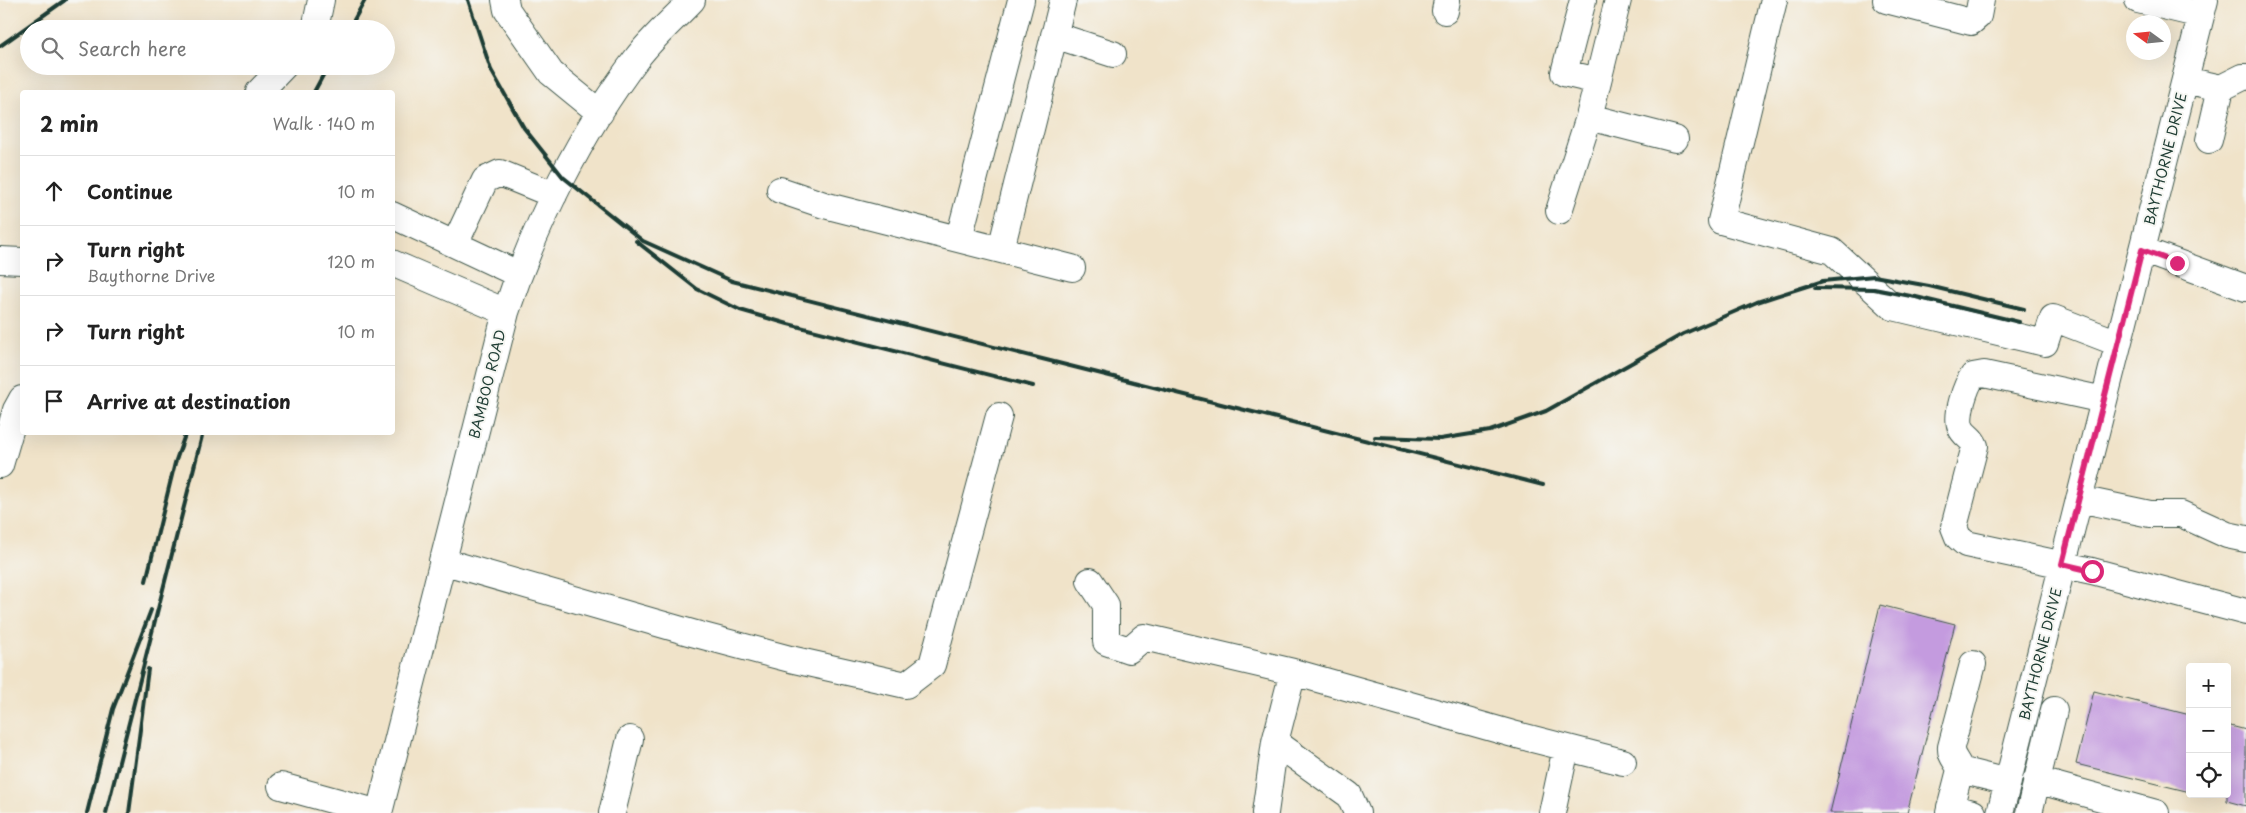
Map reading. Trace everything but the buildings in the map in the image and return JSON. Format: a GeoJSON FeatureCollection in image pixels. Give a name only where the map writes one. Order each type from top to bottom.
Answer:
{"type":"FeatureCollection","features":[{"type":"Feature","properties":{"kind":"street"},"geometry":{"type":"LineString","coordinates":[[317,20],[321,0]]}},
{"type":"Feature","properties":{"kind":"street"},"geometry":{"type":"LineString","coordinates":[[505,0],[507,10],[551,73],[600,113]]}},
{"type":"Feature","properties":{"kind":"street","name":"BAMBOO ROAD"},"geometry":{"type":"LineString","coordinates":[[380,813],[442,560],[506,312],[518,274],[554,195],[600,113],[638,58],[692,0]]}},
{"type":"Feature","properties":{"kind":"street"},"geometry":{"type":"LineString","coordinates":[[959,238],[1021,0]]}},
{"type":"Feature","properties":{"kind":"street"},"geometry":{"type":"LineString","coordinates":[[1001,249],[1063,0]]}},
{"type":"Feature","properties":{"kind":"street"},"geometry":{"type":"LineString","coordinates":[[1583,0],[1564,73],[1598,81]]}},
{"type":"Feature","properties":{"kind":"street"},"geometry":{"type":"LineString","coordinates":[[1559,211],[1589,117],[1618,0]]}},
{"type":"Feature","properties":{"kind":"street"},"geometry":{"type":"LineString","coordinates":[[1774,0],[1721,221],[1832,251],[1893,308],[2045,343],[2053,318],[2118,343]]}},
{"type":"Feature","properties":{"kind":"street"},"geometry":{"type":"LineString","coordinates":[[1886,0],[1971,22],[1978,16],[1981,0]]}},
{"type":"Feature","properties":{"kind":"street"},"geometry":{"type":"LineString","coordinates":[[2138,0],[2203,7]]}},
{"type":"Feature","properties":{"kind":"street","name":"BAYTHORNE DRIVE"},"geometry":{"type":"LineString","coordinates":[[2004,795],[2203,7]]}},
{"type":"Feature","properties":{"kind":"street"},"geometry":{"type":"LineString","coordinates":[[1054,35],[1113,54]]}},
{"type":"Feature","properties":{"kind":"street"},"geometry":{"type":"LineString","coordinates":[[261,90],[275,75]]}},
{"type":"Feature","properties":{"kind":"street"},"geometry":{"type":"LineString","coordinates":[[2185,80],[2221,88],[2246,77]]}},
{"type":"Feature","properties":{"kind":"street"},"geometry":{"type":"LineString","coordinates":[[2209,140],[2221,88]]}},
{"type":"Feature","properties":{"kind":"street"},"geometry":{"type":"LineString","coordinates":[[1589,117],[1675,139]]}},
{"type":"Feature","properties":{"kind":"street"},"geometry":{"type":"LineString","coordinates":[[455,244],[485,180],[500,173],[554,195]]}},
{"type":"Feature","properties":{"kind":"street"},"geometry":{"type":"LineString","coordinates":[[780,190],[824,205],[1072,268]]}},
{"type":"Feature","properties":{"kind":"street"},"geometry":{"type":"LineString","coordinates":[[395,216],[518,274]]}},
{"type":"Feature","properties":{"kind":"street"},"geometry":{"type":"LineString","coordinates":[[2142,250],[2246,288]]}},
{"type":"Feature","properties":{"kind":"street"},"geometry":{"type":"LineString","coordinates":[[0,260],[20,261]]}},
{"type":"Feature","properties":{"kind":"street"},"geometry":{"type":"LineString","coordinates":[[395,264],[506,312]]}},
{"type":"Feature","properties":{"kind":"street"},"geometry":{"type":"LineString","coordinates":[[2104,400],[1984,374],[1974,376],[1966,385],[1959,420],[1961,428],[1973,439],[1975,446],[1954,527],[1958,537],[1966,544],[2062,564],[2246,612]]}},
{"type":"Feature","properties":{"kind":"street"},"geometry":{"type":"LineString","coordinates":[[0,465],[13,405]]}},
{"type":"Feature","properties":{"kind":"street"},"geometry":{"type":"LineString","coordinates":[[442,560],[692,633],[790,659],[906,686],[932,665],[999,416]]}},
{"type":"Feature","properties":{"kind":"street"},"geometry":{"type":"LineString","coordinates":[[2079,498],[2150,514],[2181,514],[2227,535],[2246,539]]}},
{"type":"Feature","properties":{"kind":"street"},"geometry":{"type":"LineString","coordinates":[[1090,581],[1106,605],[1106,642],[1130,650],[1144,637],[1293,672],[1623,762]]}},
{"type":"Feature","properties":{"kind":"street"},"geometry":{"type":"LineString","coordinates":[[1958,811],[1960,770],[1959,765],[1950,753],[1972,664]]}},
{"type":"Feature","properties":{"kind":"street"},"geometry":{"type":"LineString","coordinates":[[1265,813],[1275,742],[1293,672]]}},
{"type":"Feature","properties":{"kind":"street"},"geometry":{"type":"LineString","coordinates":[[2035,801],[2054,710]]}},
{"type":"Feature","properties":{"kind":"street"},"geometry":{"type":"LineString","coordinates":[[612,813],[630,739]]}},
{"type":"Feature","properties":{"kind":"street"},"geometry":{"type":"LineString","coordinates":[[1275,742],[1349,795],[1357,813]]}},
{"type":"Feature","properties":{"kind":"street"},"geometry":{"type":"LineString","coordinates":[[1552,813],[1566,748]]}},
{"type":"Feature","properties":{"kind":"street"},"geometry":{"type":"LineString","coordinates":[[1960,770],[2004,795],[2035,801],[2156,813]]}},
{"type":"Feature","properties":{"kind":"street"},"geometry":{"type":"LineString","coordinates":[[280,786],[380,813]]}},
{"type":"Feature","properties":{"kind":"railway"},"geometry":{"type":"LineString","coordinates":[[37,20],[65,0]]}},
{"type":"Feature","properties":{"kind":"railway"},"geometry":{"type":"LineString","coordinates":[[354,20],[365,0]]}},
{"type":"Feature","properties":{"kind":"railway"},"geometry":{"type":"LineString","coordinates":[[468,0],[491,70],[524,128],[563,177],[643,241],[732,281],[1543,485]]}},
{"type":"Feature","properties":{"kind":"railway"},"geometry":{"type":"LineString","coordinates":[[0,46],[20,32]]}},
{"type":"Feature","properties":{"kind":"railway"},"geometry":{"type":"LineString","coordinates":[[315,90],[323,75]]}},
{"type":"Feature","properties":{"kind":"railway"},"geometry":{"type":"LineString","coordinates":[[636,241],[697,289],[740,310],[1033,386]]}},
{"type":"Feature","properties":{"kind":"railway"},"geometry":{"type":"LineString","coordinates":[[1375,437],[1440,439],[1490,431],[1546,411],[1683,334],[1757,302],[1823,281],[1874,276],[1929,286],[2024,309]]}},
{"type":"Feature","properties":{"kind":"railway"},"geometry":{"type":"LineString","coordinates":[[1815,288],[1874,289],[1916,297],[2019,322]]}},
{"type":"Feature","properties":{"kind":"railway"},"geometry":{"type":"LineString","coordinates":[[146,581],[175,463],[185,435]]}},
{"type":"Feature","properties":{"kind":"railway"},"geometry":{"type":"LineString","coordinates":[[106,813],[202,435]]}},
{"type":"Feature","properties":{"kind":"railway"},"geometry":{"type":"LineString","coordinates":[[87,813],[113,709],[151,610]]}},
{"type":"Feature","properties":{"kind":"railway"},"geometry":{"type":"LineString","coordinates":[[129,813],[148,669]]}},
{"type":"Feature","properties":{"kind":"route"},"geometry":{"type":"LineString","coordinates":[[2092,571],[2062,564],[2142,250],[2177,263]]}}]}
